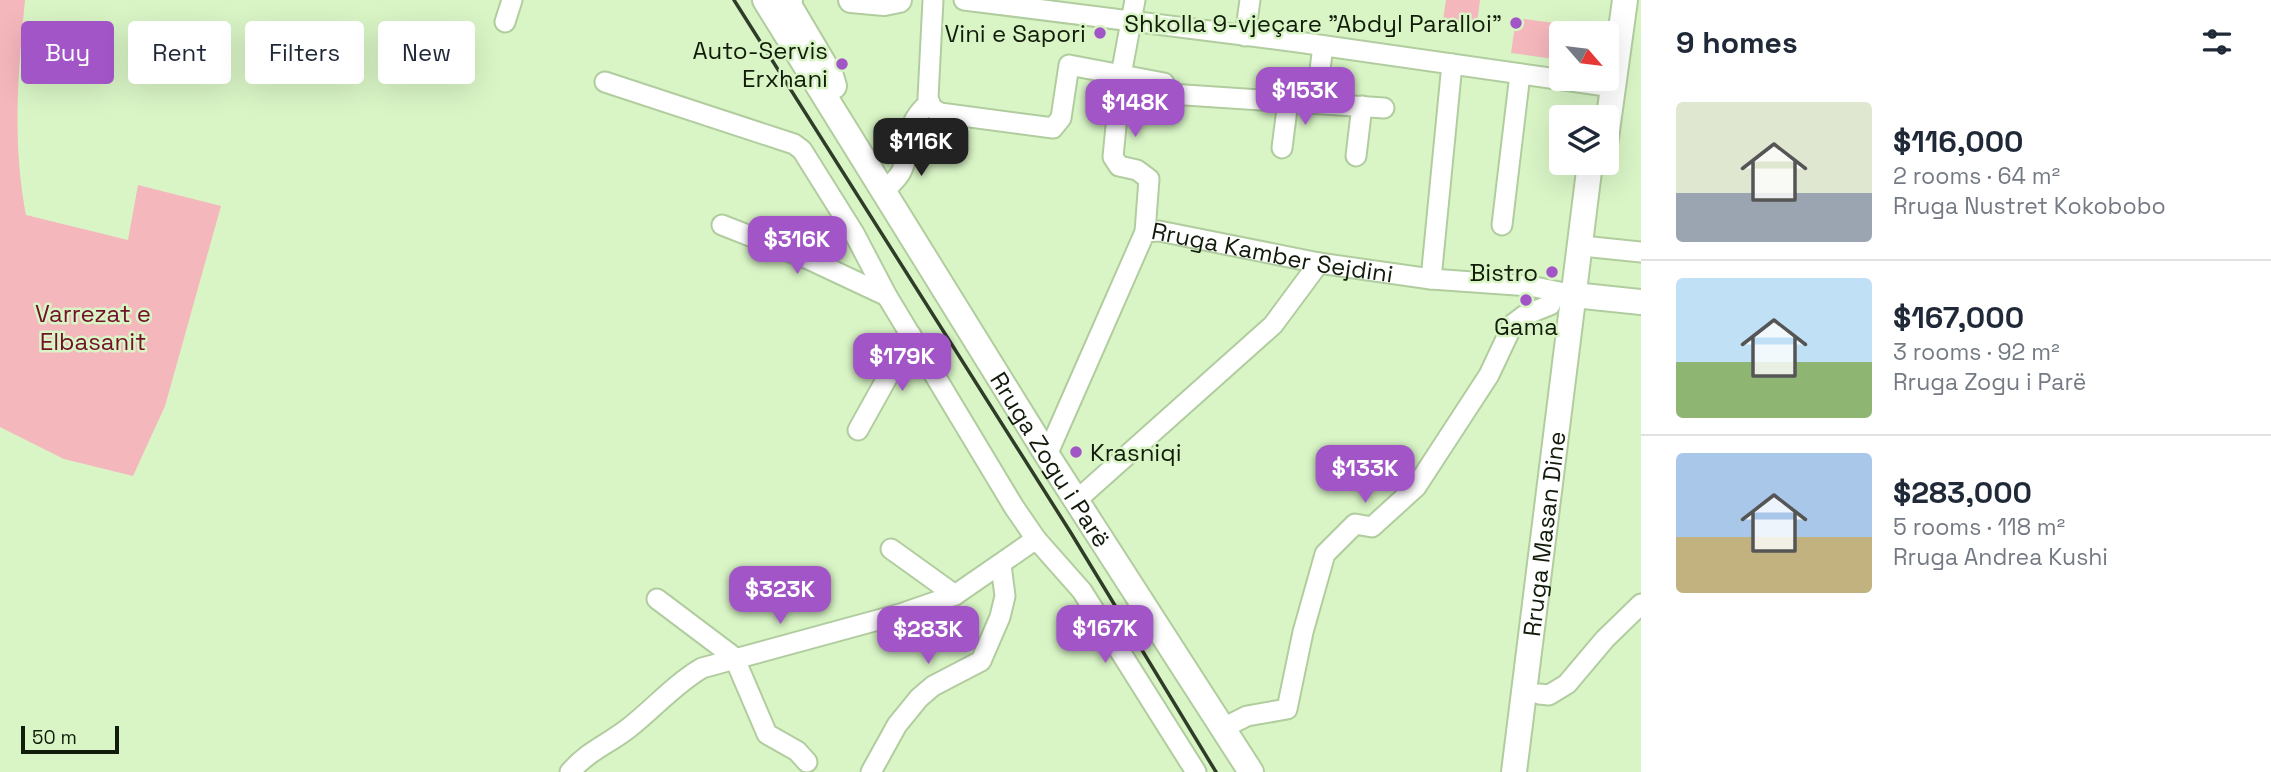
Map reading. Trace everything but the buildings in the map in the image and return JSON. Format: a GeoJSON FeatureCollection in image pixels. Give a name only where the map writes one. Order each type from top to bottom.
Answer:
{"type":"FeatureCollection","features":[{"type":"Feature","properties":{"kind":"main road","name":"Rruga Zogu i Parë"},"geometry":{"type":"LineString","coordinates":[[765,0],[1047,454],[1251,772]]}},
{"type":"Feature","properties":{"kind":"main road"},"geometry":{"type":"LineString","coordinates":[[790,0],[789,5],[831,76],[843,127]]}},
{"type":"Feature","properties":{"kind":"main road"},"geometry":{"type":"LineString","coordinates":[[851,0],[884,3],[899,0]]}},
{"type":"Feature","properties":{"kind":"main road"},"geometry":{"type":"LineString","coordinates":[[1608,21],[1611,0]]}},
{"type":"Feature","properties":{"kind":"main road"},"geometry":{"type":"LineString","coordinates":[[1619,24],[1625,0]]}},
{"type":"Feature","properties":{"kind":"main road"},"geometry":{"type":"LineString","coordinates":[[1572,295],[1588,175]]}},
{"type":"Feature","properties":{"kind":"main road"},"geometry":{"type":"LineString","coordinates":[[1572,295],[1592,247],[1601,175]]}},
{"type":"Feature","properties":{"kind":"main road","name":"Rruga Kamber Sejdini"},"geometry":{"type":"LineString","coordinates":[[1572,295],[1641,302]]}},
{"type":"Feature","properties":{"kind":"main road","name":"Rruga Masan Dine"},"geometry":{"type":"LineString","coordinates":[[1530,772],[1539,694],[1572,295]]}},
{"type":"Feature","properties":{"kind":"main road","name":"Rruga Masan Dine"},"geometry":{"type":"LineString","coordinates":[[1514,772],[1572,295]]}},
{"type":"Feature","properties":{"kind":"street"},"geometry":{"type":"LineString","coordinates":[[503,0],[505,22],[512,0]]}},
{"type":"Feature","properties":{"kind":"street"},"geometry":{"type":"LineString","coordinates":[[883,192],[902,171],[907,140],[916,114],[929,103],[933,0]]}},
{"type":"Feature","properties":{"kind":"street"},"geometry":{"type":"LineString","coordinates":[[966,0],[1549,77]]}},
{"type":"Feature","properties":{"kind":"street"},"geometry":{"type":"LineString","coordinates":[[1135,0],[1121,75],[1113,157],[1114,163],[1144,173],[1149,179],[1145,232]]}},
{"type":"Feature","properties":{"kind":"street"},"geometry":{"type":"LineString","coordinates":[[1245,36],[1250,0]]}},
{"type":"Feature","properties":{"kind":"street"},"geometry":{"type":"LineString","coordinates":[[1316,102],[1323,46]]}},
{"type":"Feature","properties":{"kind":"street"},"geometry":{"type":"LineString","coordinates":[[1431,279],[1448,132],[1447,105],[1452,64]]}},
{"type":"Feature","properties":{"kind":"street"},"geometry":{"type":"LineString","coordinates":[[929,103],[940,113],[1052,128],[1060,118],[1069,65],[1164,83],[1170,94],[1234,101],[1316,102],[1384,108]]}},
{"type":"Feature","properties":{"kind":"street"},"geometry":{"type":"LineString","coordinates":[[1502,225],[1520,74]]}},
{"type":"Feature","properties":{"kind":"street"},"geometry":{"type":"LineString","coordinates":[[605,82],[794,144],[814,165],[887,296],[1036,539],[1082,591],[1196,772]]}},
{"type":"Feature","properties":{"kind":"street"},"geometry":{"type":"LineString","coordinates":[[1282,148],[1288,101]]}},
{"type":"Feature","properties":{"kind":"street"},"geometry":{"type":"LineString","coordinates":[[1356,156],[1362,106]]}},
{"type":"Feature","properties":{"kind":"street"},"geometry":{"type":"LineString","coordinates":[[722,225],[806,258],[887,296]]}},
{"type":"Feature","properties":{"kind":"street","name":"Rruga Kamber Sejdini"},"geometry":{"type":"LineString","coordinates":[[1047,454],[1145,232],[1159,231],[1319,262],[1431,279],[1530,286],[1572,295]]}},
{"type":"Feature","properties":{"kind":"street"},"geometry":{"type":"LineString","coordinates":[[1592,247],[1641,252]]}},
{"type":"Feature","properties":{"kind":"street"},"geometry":{"type":"LineString","coordinates":[[1078,499],[1273,325],[1319,262]]}},
{"type":"Feature","properties":{"kind":"street"},"geometry":{"type":"LineString","coordinates":[[1223,728],[1247,716],[1287,709],[1303,632],[1325,554],[1355,524],[1372,527],[1416,487],[1489,375],[1513,324],[1525,315],[1572,295]]}},
{"type":"Feature","properties":{"kind":"street"},"geometry":{"type":"LineString","coordinates":[[858,430],[911,335]]}},
{"type":"Feature","properties":{"kind":"street"},"geometry":{"type":"LineString","coordinates":[[570,772],[592,749],[630,727],[684,679],[702,668],[734,657],[900,614],[955,595],[1036,539]]}},
{"type":"Feature","properties":{"kind":"street"},"geometry":{"type":"LineString","coordinates":[[891,549],[955,595]]}},
{"type":"Feature","properties":{"kind":"street"},"geometry":{"type":"LineString","coordinates":[[871,772],[897,725],[919,698],[933,686],[981,661],[1003,607],[1001,565]]}},
{"type":"Feature","properties":{"kind":"street"},"geometry":{"type":"LineString","coordinates":[[657,598],[734,657],[768,734],[797,751],[807,762]]}},
{"type":"Feature","properties":{"kind":"street"},"geometry":{"type":"LineString","coordinates":[[1539,694],[1549,695],[1567,684],[1605,639],[1641,604]]}},
{"type":"Feature","properties":{"kind":"green space","name":"Varrezat e Elbasanit"},"geometry":{"type":"Polygon","coordinates":[[[0,0],[25,0],[23,21],[21,21],[18,135],[26,215],[128,240],[138,185],[221,206],[165,406],[133,476],[64,459],[0,427],[0,0]]]}},
{"type":"Feature","properties":{"kind":"green space"},"geometry":{"type":"Polygon","coordinates":[[[1446,0],[1480,0],[1477,24],[1443,20],[1446,0]]]}},
{"type":"Feature","properties":{"kind":"green space"},"geometry":{"type":"Polygon","coordinates":[[[1516,18],[1549,22],[1549,58],[1511,53],[1516,18]]]}},
{"type":"Feature","properties":{"kind":"railway"},"geometry":{"type":"LineString","coordinates":[[734,0],[1071,533],[1216,772]]}},
{"type":"Feature","properties":{"kind":"place","name":"Shkolla 9-vjeçare \"Abdyl Paralloi\""},"geometry":{"type":"Point","coordinates":[1516,23]}},
{"type":"Feature","properties":{"kind":"place","name":"Vini e Sapori"},"geometry":{"type":"Point","coordinates":[1100,33]}},
{"type":"Feature","properties":{"kind":"place","name":"Auto-Servis Erxhani"},"geometry":{"type":"Point","coordinates":[842,64]}},
{"type":"Feature","properties":{"kind":"place","name":"Bistro"},"geometry":{"type":"Point","coordinates":[1552,272]}},
{"type":"Feature","properties":{"kind":"place","name":"Gama"},"geometry":{"type":"Point","coordinates":[1526,300]}},
{"type":"Feature","properties":{"kind":"place","name":"Krasniqi"},"geometry":{"type":"Point","coordinates":[1076,452]}}]}
